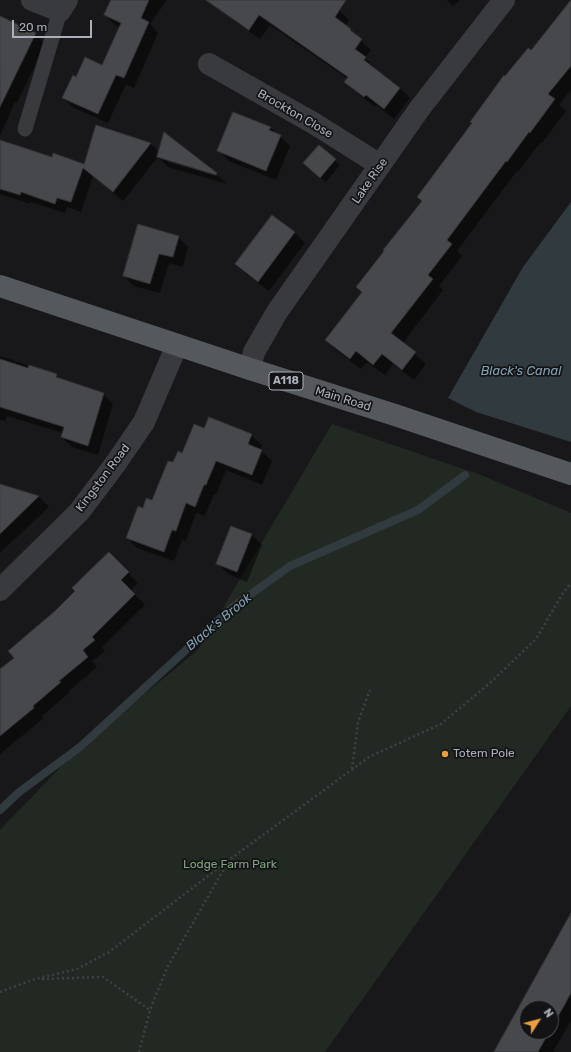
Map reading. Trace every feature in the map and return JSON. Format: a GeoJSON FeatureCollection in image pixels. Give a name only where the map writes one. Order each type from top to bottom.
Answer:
{"type":"FeatureCollection","features":[{"type":"Feature","properties":{"kind":"main road","name":"Main Road"},"geometry":{"type":"LineString","coordinates":[[0,286],[250,370],[395,415],[571,474]]}},
{"type":"Feature","properties":{"kind":"street"},"geometry":{"type":"LineString","coordinates":[[32,0],[64,6]]}},
{"type":"Feature","properties":{"kind":"street","name":"Lake Rise"},"geometry":{"type":"LineString","coordinates":[[250,370],[254,352],[277,312],[420,108],[504,0]]}},
{"type":"Feature","properties":{"kind":"street","name":"Brockton Close"},"geometry":{"type":"LineString","coordinates":[[209,64],[315,124],[380,166]]}},
{"type":"Feature","properties":{"kind":"street","name":"Kingston Road"},"geometry":{"type":"LineString","coordinates":[[0,590],[79,512],[116,463],[144,422],[177,345]]}},
{"type":"Feature","properties":{"kind":"lane"},"geometry":{"type":"LineString","coordinates":[[25,129],[64,6]]}},
{"type":"Feature","properties":{"kind":"path"},"geometry":{"type":"LineString","coordinates":[[0,992],[35,979],[77,969],[108,952],[229,860],[369,757],[441,724],[491,682],[536,639],[571,583]]}},
{"type":"Feature","properties":{"kind":"path"},"geometry":{"type":"LineString","coordinates":[[352,769],[358,722],[370,690]]}},
{"type":"Feature","properties":{"kind":"path"},"geometry":{"type":"LineString","coordinates":[[139,1052],[150,1010],[167,968],[229,860]]}},
{"type":"Feature","properties":{"kind":"path"},"geometry":{"type":"LineString","coordinates":[[35,979],[103,977],[150,1010]]}},
{"type":"Feature","properties":{"kind":"green space","name":"Lodge Farm Park"},"geometry":{"type":"Polygon","coordinates":[[[332,424],[481,475],[571,513],[571,706],[325,1052],[0,1052],[0,830],[80,747],[198,650],[332,424]]]}},
{"type":"Feature","properties":{"kind":"water","name":"Black's Canal"},"geometry":{"type":"Polygon","coordinates":[[[571,202],[571,442],[476,412],[448,398],[523,267],[571,202]]]}},
{"type":"Feature","properties":{"kind":"building"},"geometry":{"type":"Polygon","coordinates":[[[111,0],[149,0],[141,18],[149,22],[124,78],[116,75],[98,114],[62,98],[73,75],[76,77],[85,57],[102,65],[121,23],[104,15],[111,0]]]}},
{"type":"Feature","properties":{"kind":"building"},"geometry":{"type":"Polygon","coordinates":[[[206,0],[346,0],[335,17],[362,39],[355,49],[366,57],[364,60],[400,88],[384,109],[366,95],[364,97],[344,82],[348,77],[259,15],[249,30],[206,0]]]}},
{"type":"Feature","properties":{"kind":"building"},"geometry":{"type":"Polygon","coordinates":[[[571,0],[571,66],[548,94],[555,99],[447,240],[452,244],[428,275],[433,279],[391,333],[416,352],[402,370],[382,354],[373,365],[356,351],[350,359],[325,340],[362,292],[356,287],[422,201],[417,197],[472,123],[470,122],[504,75],[505,76],[528,48],[531,50],[571,0]]]}},
{"type":"Feature","properties":{"kind":"building"},"geometry":{"type":"Polygon","coordinates":[[[0,16],[36,33],[0,107],[0,16]]]}},
{"type":"Feature","properties":{"kind":"building"},"geometry":{"type":"Polygon","coordinates":[[[233,112],[271,127],[269,130],[281,135],[266,171],[217,151],[233,112]]]}},
{"type":"Feature","properties":{"kind":"building"},"geometry":{"type":"Polygon","coordinates":[[[96,125],[151,143],[113,192],[83,168],[71,202],[57,198],[55,204],[21,192],[20,195],[0,189],[0,140],[52,157],[53,153],[84,164],[96,125]]]}},
{"type":"Feature","properties":{"kind":"building"},"geometry":{"type":"Polygon","coordinates":[[[164,132],[217,173],[216,175],[157,157],[164,132]]]}},
{"type":"Feature","properties":{"kind":"building"},"geometry":{"type":"Polygon","coordinates":[[[319,145],[336,159],[320,178],[303,163],[319,145]]]}},
{"type":"Feature","properties":{"kind":"building"},"geometry":{"type":"Polygon","coordinates":[[[272,215],[295,232],[258,282],[235,264],[272,215]]]}},
{"type":"Feature","properties":{"kind":"building"},"geometry":{"type":"Polygon","coordinates":[[[138,224],[179,236],[173,257],[159,254],[150,284],[123,276],[138,224]]]}},
{"type":"Feature","properties":{"kind":"building"},"geometry":{"type":"Polygon","coordinates":[[[0,359],[28,368],[29,365],[57,374],[56,377],[104,393],[88,446],[61,437],[64,427],[0,407],[0,359]]]}},
{"type":"Feature","properties":{"kind":"building"},"geometry":{"type":"Polygon","coordinates":[[[209,417],[252,434],[248,444],[262,450],[252,475],[216,461],[195,507],[186,503],[176,531],[172,530],[164,552],[126,538],[138,506],[143,508],[146,498],[152,500],[168,461],[173,462],[178,451],[182,453],[194,424],[204,428],[209,417]]]}},
{"type":"Feature","properties":{"kind":"building"},"geometry":{"type":"Polygon","coordinates":[[[0,484],[39,496],[0,534],[0,484]]]}},
{"type":"Feature","properties":{"kind":"building"},"geometry":{"type":"Polygon","coordinates":[[[231,526],[252,534],[237,572],[216,564],[231,526]]]}},
{"type":"Feature","properties":{"kind":"building"},"geometry":{"type":"Polygon","coordinates":[[[109,552],[129,572],[121,580],[135,594],[92,637],[95,640],[83,650],[88,657],[59,681],[61,682],[33,706],[34,708],[0,736],[0,669],[14,658],[8,651],[55,611],[75,591],[72,588],[109,552]]]}},
{"type":"Feature","properties":{"kind":"building"},"geometry":{"type":"Polygon","coordinates":[[[571,913],[571,993],[564,1006],[559,1014],[559,1000],[523,1000],[571,913]]]}},
{"type":"Feature","properties":{"kind":"building"},"geometry":{"type":"Polygon","coordinates":[[[519,1007],[519,1040],[545,1040],[538,1052],[494,1052],[519,1007]]]}},
{"type":"Feature","properties":{"kind":"waterway","name":"Black's Brook"},"geometry":{"type":"LineString","coordinates":[[0,810],[18,793],[80,747],[233,607],[290,566],[418,510],[465,475]]}},
{"type":"Feature","properties":{"kind":"place","name":"Totem Pole"},"geometry":{"type":"Point","coordinates":[445,754]}}]}
